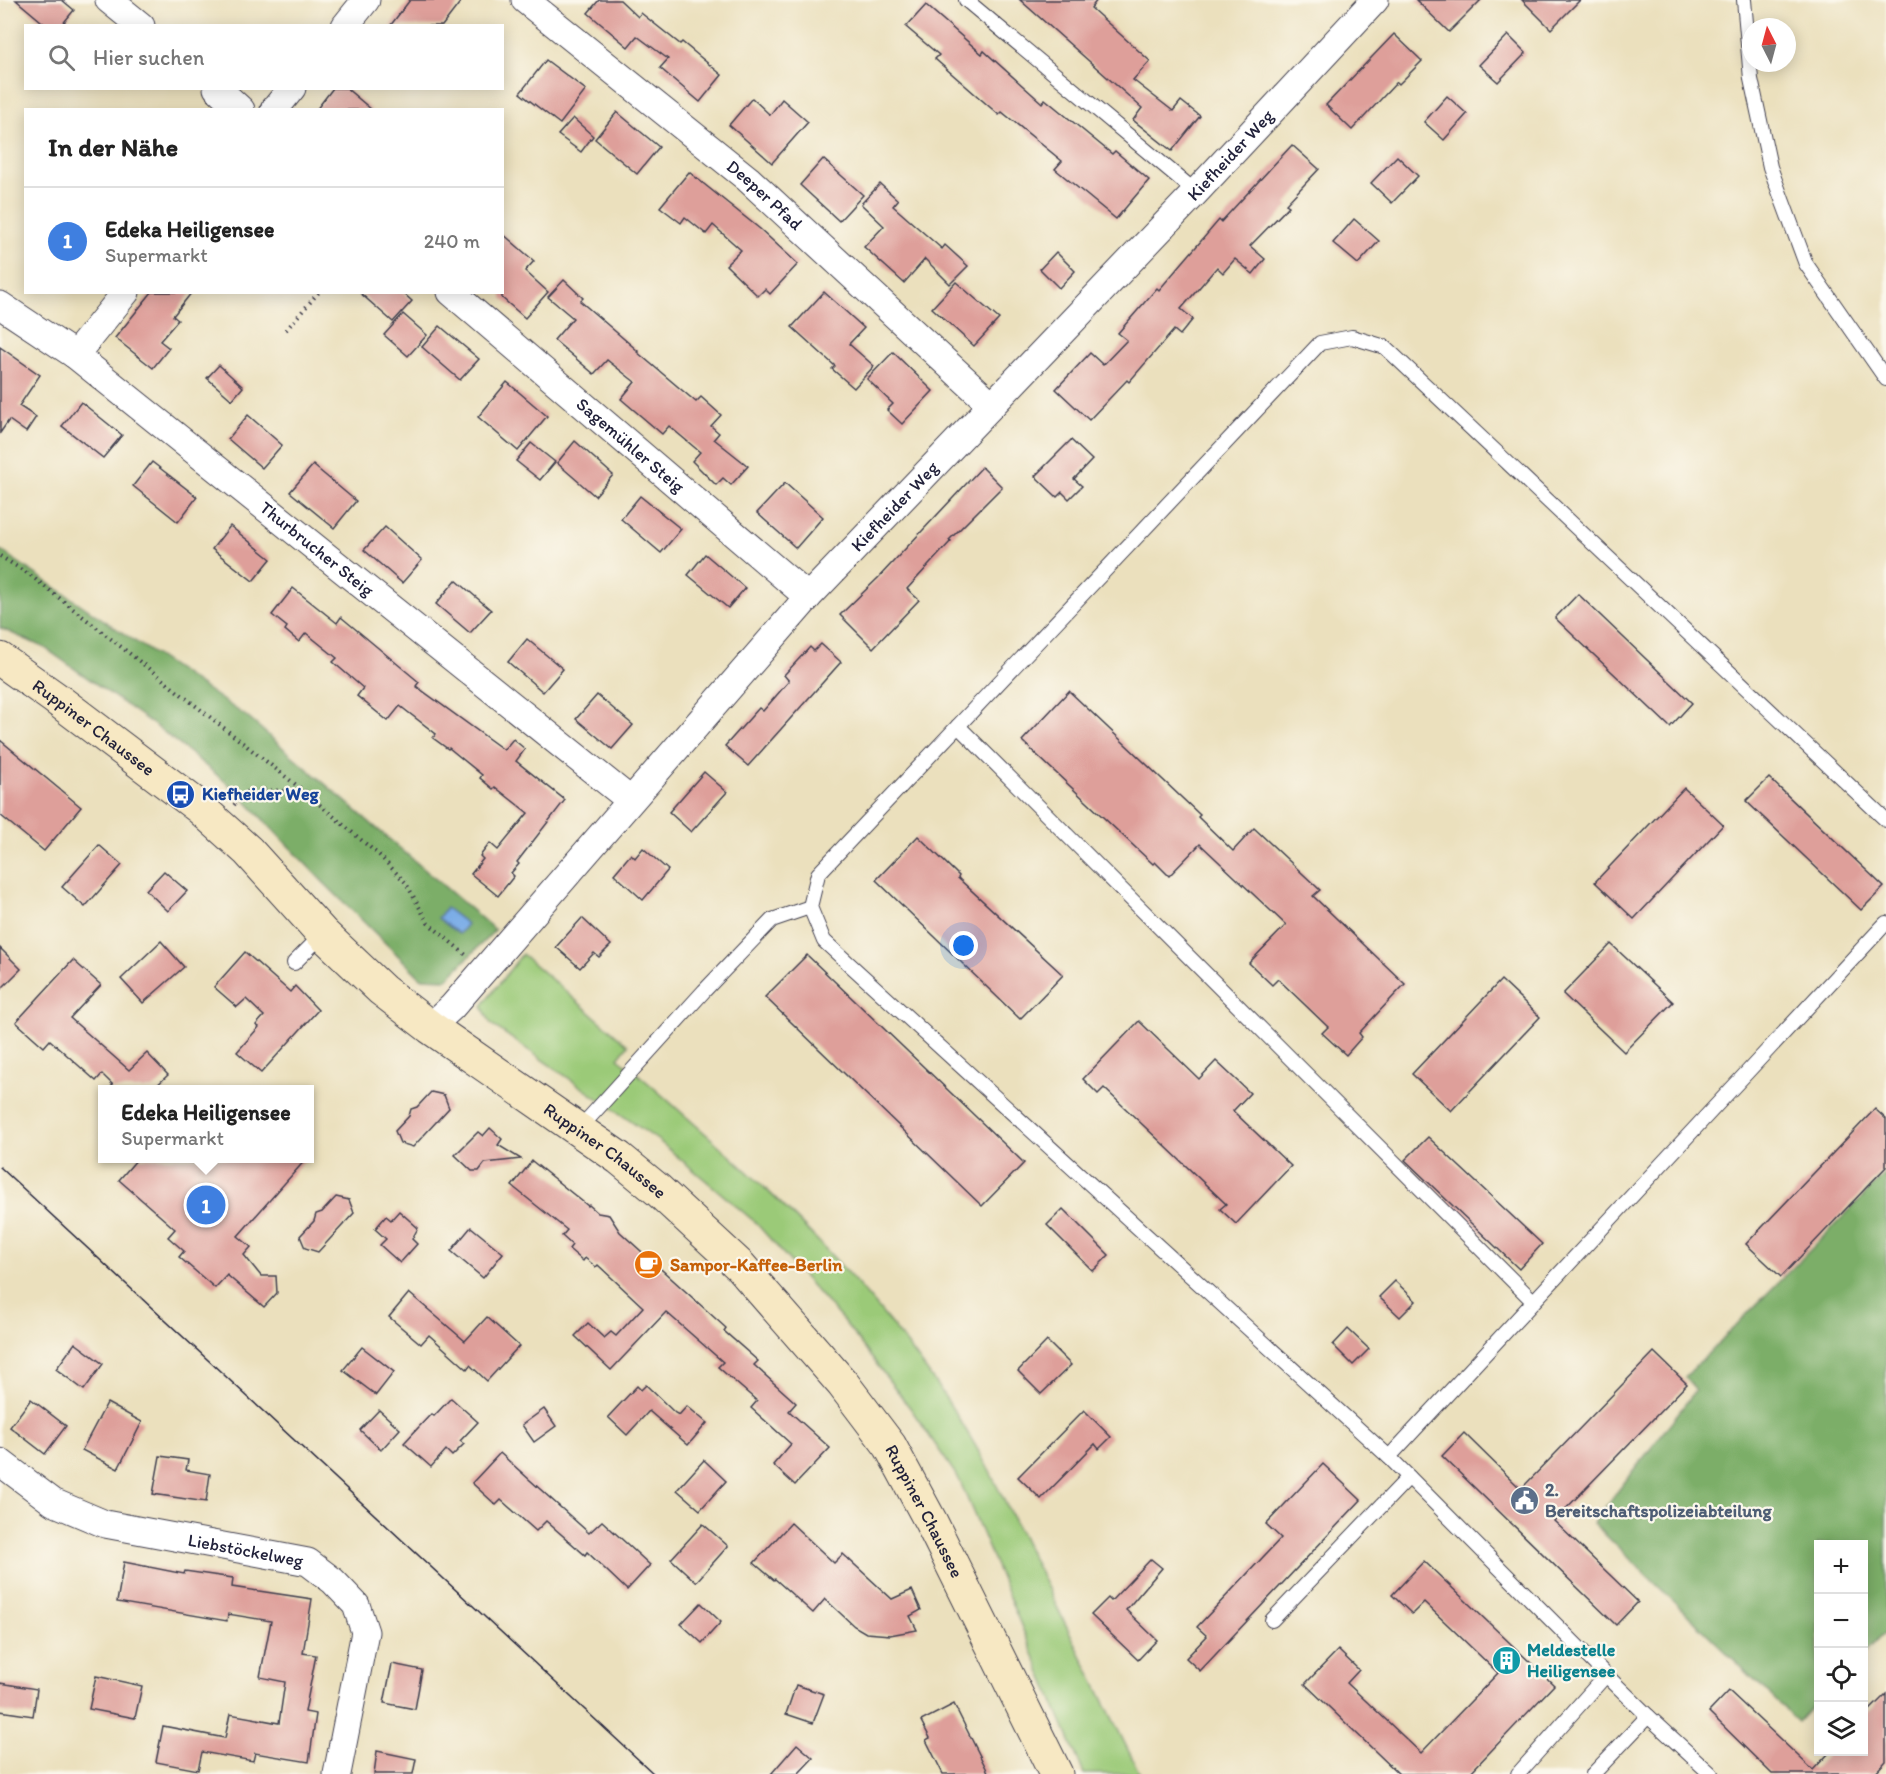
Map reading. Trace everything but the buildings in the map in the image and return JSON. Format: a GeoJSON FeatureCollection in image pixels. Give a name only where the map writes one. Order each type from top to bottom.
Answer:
{"type":"FeatureCollection","features":[{"type":"Feature","properties":{"kind":"main road","name":"Ruppiner Chaussee"},"geometry":{"type":"LineString","coordinates":[[0,659],[121,747],[216,822],[248,851],[323,934],[382,990],[430,1028],[579,1130],[658,1190],[740,1266],[802,1335],[874,1424],[903,1468],[1056,1774]]}},
{"type":"Feature","properties":{"kind":"street"},"geometry":{"type":"LineString","coordinates":[[109,0],[139,24]]}},
{"type":"Feature","properties":{"kind":"street"},"geometry":{"type":"LineString","coordinates":[[347,24],[366,0]]}},
{"type":"Feature","properties":{"kind":"street","name":"Deeper Pfad"},"geometry":{"type":"LineString","coordinates":[[525,0],[748,179],[992,405]]}},
{"type":"Feature","properties":{"kind":"street","name":"Kiefheider Weg"},"geometry":{"type":"LineString","coordinates":[[430,1028],[452,1007],[808,597],[1196,192],[1374,0]]}},
{"type":"Feature","properties":{"kind":"street"},"geometry":{"type":"LineString","coordinates":[[219,90],[239,108]]}},
{"type":"Feature","properties":{"kind":"street"},"geometry":{"type":"LineString","coordinates":[[276,108],[290,90]]}},
{"type":"Feature","properties":{"kind":"street"},"geometry":{"type":"LineString","coordinates":[[75,355],[124,294]]}},
{"type":"Feature","properties":{"kind":"street","name":"Sagemühler Steig"},"geometry":{"type":"LineString","coordinates":[[453,294],[808,597]]}},
{"type":"Feature","properties":{"kind":"street","name":"Thurbrucher Steig"},"geometry":{"type":"LineString","coordinates":[[0,305],[75,355],[630,800]]}},
{"type":"Feature","properties":{"kind":"street","name":"Liebstöckelweg"},"geometry":{"type":"LineString","coordinates":[[0,1462],[53,1502],[105,1524],[308,1562],[333,1581],[356,1605],[365,1632],[337,1774]]}},
{"type":"Feature","properties":{"kind":"lane"},"geometry":{"type":"LineString","coordinates":[[966,0],[1196,192]]}},
{"type":"Feature","properties":{"kind":"lane"},"geometry":{"type":"LineString","coordinates":[[1744,0],[1751,79],[1767,156],[1794,232],[1806,264],[1886,379]]}},
{"type":"Feature","properties":{"kind":"lane"},"geometry":{"type":"LineString","coordinates":[[1711,1774],[1606,1675],[1389,1457],[824,940],[810,907],[818,874],[1320,343],[1352,337],[1385,347],[1886,820]]}},
{"type":"Feature","properties":{"kind":"lane"},"geometry":{"type":"LineString","coordinates":[[958,726],[1533,1301]]}},
{"type":"Feature","properties":{"kind":"lane"},"geometry":{"type":"LineString","coordinates":[[579,1130],[704,991],[772,920],[810,907]]}},
{"type":"Feature","properties":{"kind":"lane"},"geometry":{"type":"LineString","coordinates":[[1389,1457],[1886,923]]}},
{"type":"Feature","properties":{"kind":"lane"},"geometry":{"type":"LineString","coordinates":[[294,963],[323,934]]}},
{"type":"Feature","properties":{"kind":"lane"},"geometry":{"type":"LineString","coordinates":[[1272,1620],[1409,1477]]}},
{"type":"Feature","properties":{"kind":"lane"},"geometry":{"type":"LineString","coordinates":[[1518,1774],[1606,1675]]}},
{"type":"Feature","properties":{"kind":"lane"},"geometry":{"type":"LineString","coordinates":[[1593,1774],[1648,1716]]}},
{"type":"Feature","properties":{"kind":"path"},"geometry":{"type":"LineString","coordinates":[[286,330],[317,294]]}},
{"type":"Feature","properties":{"kind":"path"},"geometry":{"type":"LineString","coordinates":[[0,556],[30,575],[305,792],[381,856],[406,883],[428,923],[483,969]]}},
{"type":"Feature","properties":{"kind":"path"},"geometry":{"type":"LineString","coordinates":[[216,822],[246,792],[269,790],[305,792]]}},
{"type":"Feature","properties":{"kind":"green space"},"geometry":{"type":"Polygon","coordinates":[[[0,550],[246,716],[495,930],[447,979],[421,978],[323,882],[233,788],[161,730],[45,648],[0,628],[0,550]]]}},
{"type":"Feature","properties":{"kind":"green space"},"geometry":{"type":"Polygon","coordinates":[[[522,954],[628,1045],[618,1058],[733,1158],[816,1239],[893,1326],[928,1372],[960,1420],[989,1470],[1140,1774],[1084,1774],[959,1479],[911,1409],[845,1323],[755,1222],[659,1141],[491,1024],[482,1006],[522,954]]]}},
{"type":"Feature","properties":{"kind":"green space"},"geometry":{"type":"Polygon","coordinates":[[[1886,1173],[1886,1631],[1868,1650],[1868,1540],[1814,1540],[1814,1704],[1798,1722],[1593,1523],[1696,1390],[1685,1377],[1886,1173]]]}},
{"type":"Feature","properties":{"kind":"water"},"geometry":{"type":"Polygon","coordinates":[[[446,908],[467,924],[459,934],[438,918],[446,908]]]}},
{"type":"Feature","properties":{"kind":"tram line"},"geometry":{"type":"LineString","coordinates":[[0,1167],[654,1774]]}},
{"type":"Feature","properties":{"kind":"place","name":"Kiefheider Weg"},"geometry":{"type":"Point","coordinates":[181,794]}},
{"type":"Feature","properties":{"kind":"place","name":"Edeka Heiligensee"},"geometry":{"type":"Point","coordinates":[206,1205]}},
{"type":"Feature","properties":{"kind":"place","name":"Sampor-Kaffee-Berlin"},"geometry":{"type":"Point","coordinates":[649,1265]}},
{"type":"Feature","properties":{"kind":"place","name":"2. Bereitschaftspolizeiabteilung"},"geometry":{"type":"Point","coordinates":[1524,1500]}},
{"type":"Feature","properties":{"kind":"place","name":"Meldestelle Heiligensee"},"geometry":{"type":"Point","coordinates":[1506,1660]}}]}
